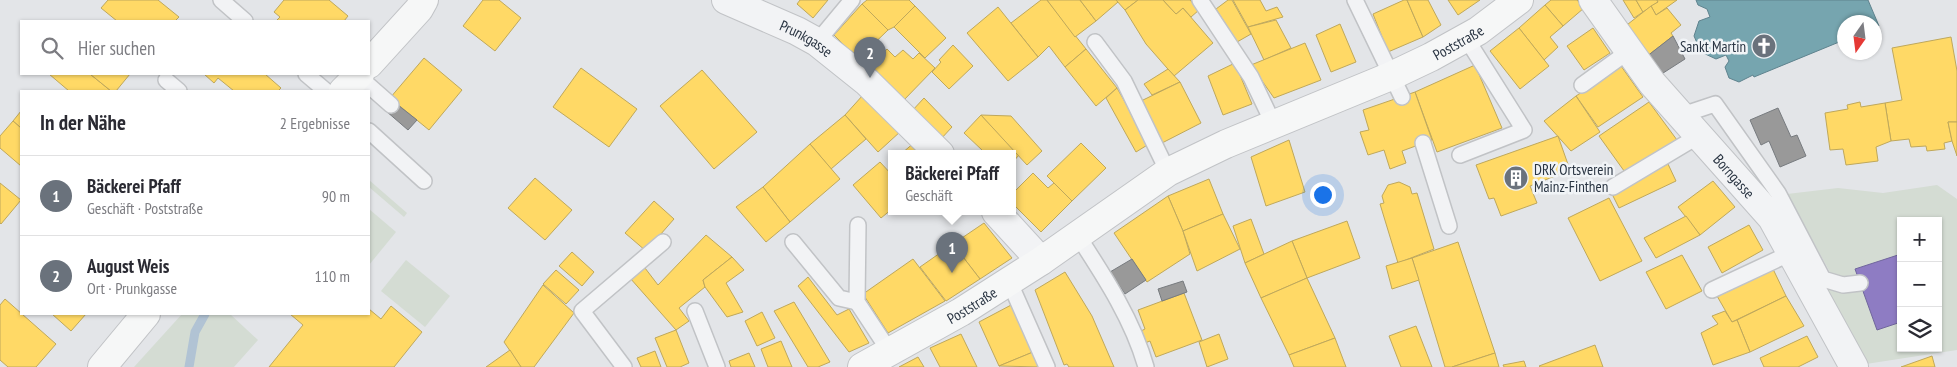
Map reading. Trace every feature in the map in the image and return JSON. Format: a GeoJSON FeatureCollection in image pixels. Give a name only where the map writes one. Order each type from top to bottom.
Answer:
{"type":"FeatureCollection","features":[{"type":"Feature","properties":{"kind":"main road"},"geometry":{"type":"LineString","coordinates":[[370,62],[419,9],[424,0]]}},
{"type":"Feature","properties":{"kind":"main road","name":"Poststraße"},"geometry":{"type":"LineString","coordinates":[[862,367],[961,312],[1078,236],[1168,172],[1273,123],[1397,86],[1478,31],[1519,0]]}},
{"type":"Feature","properties":{"kind":"main road"},"geometry":{"type":"LineString","coordinates":[[102,367],[145,315]]}},
{"type":"Feature","properties":{"kind":"street","name":"Prunkgasse"},"geometry":{"type":"LineString","coordinates":[[726,0],[797,31],[817,42],[867,82],[936,150]]}},
{"type":"Feature","properties":{"kind":"street","name":"Borngasse"},"geometry":{"type":"LineString","coordinates":[[1592,0],[1652,83],[1772,218],[1854,367]]}},
{"type":"Feature","properties":{"kind":"street"},"geometry":{"type":"LineString","coordinates":[[999,215],[1041,261]]}},
{"type":"Feature","properties":{"kind":"lane"},"geometry":{"type":"LineString","coordinates":[[220,0],[244,20]]}},
{"type":"Feature","properties":{"kind":"lane"},"geometry":{"type":"LineString","coordinates":[[817,42],[852,0]]}},
{"type":"Feature","properties":{"kind":"lane"},"geometry":{"type":"LineString","coordinates":[[1200,0],[1251,77],[1273,123]]}},
{"type":"Feature","properties":{"kind":"lane"},"geometry":{"type":"LineString","coordinates":[[1355,0],[1397,86]]}},
{"type":"Feature","properties":{"kind":"lane"},"geometry":{"type":"LineString","coordinates":[[1460,155],[1524,130],[1466,38]]}},
{"type":"Feature","properties":{"kind":"lane"},"geometry":{"type":"LineString","coordinates":[[1095,42],[1124,81],[1168,172]]}},
{"type":"Feature","properties":{"kind":"lane"},"geometry":{"type":"LineString","coordinates":[[1582,85],[1630,51]]}},
{"type":"Feature","properties":{"kind":"lane"},"geometry":{"type":"LineString","coordinates":[[307,75],[325,90]]}},
{"type":"Feature","properties":{"kind":"lane"},"geometry":{"type":"LineString","coordinates":[[357,76],[391,105]]}},
{"type":"Feature","properties":{"kind":"lane"},"geometry":{"type":"LineString","coordinates":[[166,80],[177,90]]}},
{"type":"Feature","properties":{"kind":"lane"},"geometry":{"type":"LineString","coordinates":[[1682,115],[1715,104],[1778,193],[1823,279],[1843,285],[1860,283]]}},
{"type":"Feature","properties":{"kind":"lane"},"geometry":{"type":"LineString","coordinates":[[370,132],[424,181]]}},
{"type":"Feature","properties":{"kind":"lane"},"geometry":{"type":"LineString","coordinates":[[1613,187],[1700,135]]}},
{"type":"Feature","properties":{"kind":"lane"},"geometry":{"type":"LineString","coordinates":[[1423,144],[1449,226]]}},
{"type":"Feature","properties":{"kind":"lane"},"geometry":{"type":"LineString","coordinates":[[858,225],[857,302],[890,352]]}},
{"type":"Feature","properties":{"kind":"lane"},"geometry":{"type":"LineString","coordinates":[[1078,236],[1116,297],[1141,350],[1146,367]]}},
{"type":"Feature","properties":{"kind":"lane"},"geometry":{"type":"LineString","coordinates":[[624,367],[582,311],[663,242]]}},
{"type":"Feature","properties":{"kind":"lane"},"geometry":{"type":"LineString","coordinates":[[793,242],[839,298],[857,302]]}},
{"type":"Feature","properties":{"kind":"lane"},"geometry":{"type":"LineString","coordinates":[[1712,290],[1791,253]]}},
{"type":"Feature","properties":{"kind":"lane"},"geometry":{"type":"LineString","coordinates":[[1009,281],[1048,367]]}},
{"type":"Feature","properties":{"kind":"lane"},"geometry":{"type":"LineString","coordinates":[[696,311],[717,367]]}},
{"type":"Feature","properties":{"kind":"shaded area"},"geometry":{"type":"Polygon","coordinates":[[[370,181],[407,213],[404,217],[370,188],[370,181]]]}},
{"type":"Feature","properties":{"kind":"shaded area"},"geometry":{"type":"Polygon","coordinates":[[[1937,185],[1957,199],[1957,350],[1866,364],[1822,293],[1831,274],[1787,194],[1838,188],[1883,193],[1937,185]]]}},
{"type":"Feature","properties":{"kind":"shaded area"},"geometry":{"type":"Polygon","coordinates":[[[370,210],[396,232],[370,264],[370,210]]]}},
{"type":"Feature","properties":{"kind":"shaded area"},"geometry":{"type":"Polygon","coordinates":[[[406,260],[450,296],[425,327],[381,291],[406,260]]]}},
{"type":"Feature","properties":{"kind":"shaded area"},"geometry":{"type":"Polygon","coordinates":[[[181,315],[231,315],[258,340],[234,367],[134,367],[181,315]]]}},
{"type":"Feature","properties":{"kind":"building: Wohnen"},"geometry":{"type":"Polygon","coordinates":[[[108,0],[158,0],[179,17],[176,20],[116,20],[101,8],[108,0]]]}},
{"type":"Feature","properties":{"kind":"building: Wohnen"},"geometry":{"type":"Polygon","coordinates":[[[284,0],[329,0],[348,16],[345,20],[277,20],[280,17],[274,12],[284,0]]]}},
{"type":"Feature","properties":{"kind":"building: Wohnen"},"geometry":{"type":"Polygon","coordinates":[[[483,0],[499,0],[521,18],[495,51],[463,26],[483,0]]]}},
{"type":"Feature","properties":{"kind":"building: Wohnen"},"geometry":{"type":"Polygon","coordinates":[[[800,0],[828,0],[813,18],[797,4],[800,0]]]}},
{"type":"Feature","properties":{"kind":"building: Wohnen"},"geometry":{"type":"Polygon","coordinates":[[[867,0],[909,0],[915,6],[894,27],[888,30],[862,4],[867,0]]]}},
{"type":"Feature","properties":{"kind":"building: Wohnen"},"geometry":{"type":"Polygon","coordinates":[[[1041,0],[1047,0],[1086,49],[1065,67],[1049,46],[1038,57],[1011,23],[1041,0]]]}},
{"type":"Feature","properties":{"kind":"building: Wohnen"},"geometry":{"type":"Polygon","coordinates":[[[1047,0],[1080,0],[1096,21],[1075,37],[1047,0]]]}},
{"type":"Feature","properties":{"kind":"building: Wohnen"},"geometry":{"type":"Polygon","coordinates":[[[1080,0],[1116,0],[1118,2],[1096,21],[1080,0]]]}},
{"type":"Feature","properties":{"kind":"building: Wohnen"},"geometry":{"type":"Polygon","coordinates":[[[1116,0],[1138,0],[1125,10],[1116,0]]]}},
{"type":"Feature","properties":{"kind":"building: Wohnen"},"geometry":{"type":"Polygon","coordinates":[[[1138,0],[1163,0],[1176,14],[1183,8],[1213,43],[1174,76],[1146,44],[1125,10],[1138,0]]]}},
{"type":"Feature","properties":{"kind":"building: Wohnen"},"geometry":{"type":"Polygon","coordinates":[[[1163,0],[1190,0],[1199,10],[1191,17],[1183,8],[1176,14],[1163,0]]]}},
{"type":"Feature","properties":{"kind":"building: Wohnen"},"geometry":{"type":"Polygon","coordinates":[[[1228,0],[1232,0],[1251,34],[1237,42],[1216,9],[1228,0]]]}},
{"type":"Feature","properties":{"kind":"building: Wohnen"},"geometry":{"type":"Polygon","coordinates":[[[1233,0],[1260,0],[1266,11],[1277,7],[1283,17],[1248,27],[1233,0]]]}},
{"type":"Feature","properties":{"kind":"building: Wohnen"},"geometry":{"type":"Polygon","coordinates":[[[1407,0],[1423,37],[1388,52],[1373,14],[1407,0]]]}},
{"type":"Feature","properties":{"kind":"building: Wohnen"},"geometry":{"type":"Polygon","coordinates":[[[1407,0],[1428,0],[1441,25],[1423,37],[1407,0]]]}},
{"type":"Feature","properties":{"kind":"building: Wohnen"},"geometry":{"type":"Polygon","coordinates":[[[1448,0],[1480,0],[1458,15],[1448,0]]]}},
{"type":"Feature","properties":{"kind":"building: Wohnen"},"geometry":{"type":"Polygon","coordinates":[[[1551,0],[1577,0],[1584,8],[1563,26],[1545,5],[1551,0]]]}},
{"type":"Feature","properties":{"kind":"building: Wohnen"},"geometry":{"type":"Polygon","coordinates":[[[1623,0],[1636,0],[1643,12],[1634,18],[1623,0]]]}},
{"type":"Feature","properties":{"kind":"building: Wohnen"},"geometry":{"type":"Polygon","coordinates":[[[1636,0],[1657,0],[1658,2],[1643,12],[1636,0]]]}},
{"type":"Feature","properties":{"kind":"building: Wohnen"},"geometry":{"type":"Polygon","coordinates":[[[1657,0],[1677,0],[1656,15],[1651,6],[1658,2],[1657,0]]]}},
{"type":"Feature","properties":{"kind":"building: Wohnen"},"geometry":{"type":"Polygon","coordinates":[[[862,4],[888,30],[858,59],[834,35],[862,4]]]}},
{"type":"Feature","properties":{"kind":"building: Wohnen"},"geometry":{"type":"Polygon","coordinates":[[[1545,5],[1563,26],[1550,37],[1558,47],[1544,60],[1519,28],[1545,5]]]}},
{"type":"Feature","properties":{"kind":"building: Wohnen"},"geometry":{"type":"Polygon","coordinates":[[[915,6],[946,38],[925,58],[894,27],[915,6]]]}},
{"type":"Feature","properties":{"kind":"building: Wohnen"},"geometry":{"type":"Polygon","coordinates":[[[1651,6],[1656,15],[1667,8],[1681,25],[1671,33],[1673,36],[1646,57],[1623,28],[1651,6]]]}},
{"type":"Feature","properties":{"kind":"building: Wohnen"},"geometry":{"type":"Polygon","coordinates":[[[998,7],[1038,57],[1008,81],[967,33],[998,7]]]}},
{"type":"Feature","properties":{"kind":"building: Wohnen"},"geometry":{"type":"Polygon","coordinates":[[[1276,20],[1291,48],[1264,60],[1248,27],[1276,20]]]}},
{"type":"Feature","properties":{"kind":"building: Wohnen"},"geometry":{"type":"Polygon","coordinates":[[[1340,24],[1356,62],[1331,72],[1316,35],[1340,24]]]}},
{"type":"Feature","properties":{"kind":"building: Wohnen"},"geometry":{"type":"Polygon","coordinates":[[[1519,28],[1549,66],[1520,89],[1490,51],[1519,28]]]}},
{"type":"Feature","properties":{"kind":"building: Wohnen"},"geometry":{"type":"Polygon","coordinates":[[[1593,28],[1610,53],[1584,70],[1567,46],[1593,28]]]}},
{"type":"Feature","properties":{"kind":"building: Wohnen"},"geometry":{"type":"Polygon","coordinates":[[[1951,37],[1957,71],[1957,122],[1948,122],[1952,141],[1944,143],[1945,149],[1927,151],[1926,146],[1911,147],[1909,139],[1891,141],[1885,103],[1902,100],[1892,48],[1951,37]]]}},
{"type":"Feature","properties":{"kind":"building: Wohnen"},"geometry":{"type":"Polygon","coordinates":[[[1305,43],[1321,80],[1274,98],[1251,65],[1305,43]]]}},
{"type":"Feature","properties":{"kind":"building: Wohnen"},"geometry":{"type":"Polygon","coordinates":[[[953,45],[973,66],[949,89],[932,72],[941,62],[939,60],[953,45]]]}},
{"type":"Feature","properties":{"kind":"building: Wohnen"},"geometry":{"type":"Polygon","coordinates":[[[887,49],[895,57],[903,50],[913,59],[919,53],[935,68],[902,102],[868,69],[887,49]]]}},
{"type":"Feature","properties":{"kind":"building: Wohnen"},"geometry":{"type":"Polygon","coordinates":[[[1086,49],[1117,88],[1096,106],[1065,67],[1086,49]]]}},
{"type":"Feature","properties":{"kind":"building: Wohnen"},"geometry":{"type":"Polygon","coordinates":[[[424,58],[462,90],[429,130],[390,98],[424,58]]]}},
{"type":"Feature","properties":{"kind":"building: Wohnen"},"geometry":{"type":"Polygon","coordinates":[[[1235,63],[1252,104],[1223,115],[1208,76],[1235,63]]]}},
{"type":"Feature","properties":{"kind":"building: Wohnen"},"geometry":{"type":"Polygon","coordinates":[[[1475,65],[1502,128],[1437,152],[1415,92],[1475,65]]]}},
{"type":"Feature","properties":{"kind":"building: Wohnen"},"geometry":{"type":"Polygon","coordinates":[[[1621,66],[1643,97],[1598,127],[1576,96],[1621,66]]]}},
{"type":"Feature","properties":{"kind":"building: Wohnen"},"geometry":{"type":"Polygon","coordinates":[[[581,68],[637,109],[609,147],[553,107],[581,68]]]}},
{"type":"Feature","properties":{"kind":"building: Wohnen"},"geometry":{"type":"Polygon","coordinates":[[[1168,69],[1180,82],[1152,95],[1144,84],[1168,69]]]}},
{"type":"Feature","properties":{"kind":"building: Wohnen"},"geometry":{"type":"Polygon","coordinates":[[[702,70],[757,132],[714,169],[660,106],[702,70]]]}},
{"type":"Feature","properties":{"kind":"building: Wohnen"},"geometry":{"type":"Polygon","coordinates":[[[50,75],[91,75],[110,90],[68,90],[50,75]]]}},
{"type":"Feature","properties":{"kind":"building: Wohnen"},"geometry":{"type":"Polygon","coordinates":[[[91,75],[129,75],[117,90],[110,90],[91,75]]]}},
{"type":"Feature","properties":{"kind":"building: Wohnen"},"geometry":{"type":"Polygon","coordinates":[[[205,75],[266,75],[281,88],[279,90],[233,90],[218,78],[214,83],[205,75]]]}},
{"type":"Feature","properties":{"kind":"building: Wohnen"},"geometry":{"type":"Polygon","coordinates":[[[1180,82],[1201,123],[1162,143],[1141,101],[1180,82]]]}},
{"type":"Feature","properties":{"kind":"building: Wohnen"},"geometry":{"type":"Polygon","coordinates":[[[1117,88],[1149,144],[1136,152],[1106,98],[1117,88]]]}},
{"type":"Feature","properties":{"kind":"building: Wohnen"},"geometry":{"type":"Polygon","coordinates":[[[1415,92],[1432,140],[1402,151],[1406,163],[1390,169],[1384,150],[1368,155],[1360,132],[1369,130],[1363,110],[1415,92]]]}},
{"type":"Feature","properties":{"kind":"building: Wohnen"},"geometry":{"type":"Polygon","coordinates":[[[863,95],[901,131],[878,152],[845,115],[863,95]]]}},
{"type":"Feature","properties":{"kind":"building: Wohnen"},"geometry":{"type":"Polygon","coordinates":[[[1576,96],[1600,132],[1571,151],[1544,121],[1576,96]]]}},
{"type":"Feature","properties":{"kind":"building: Wohnen"},"geometry":{"type":"Polygon","coordinates":[[[924,98],[952,127],[940,140],[911,112],[924,98]]]}},
{"type":"Feature","properties":{"kind":"building: Wohnen"},"geometry":{"type":"Polygon","coordinates":[[[1649,102],[1677,140],[1627,175],[1599,136],[1649,102]]]}},
{"type":"Feature","properties":{"kind":"building: Wohnen"},"geometry":{"type":"Polygon","coordinates":[[[1860,102],[1861,107],[1885,103],[1891,141],[1876,147],[1878,161],[1846,165],[1843,149],[1830,150],[1825,113],[1848,109],[1847,105],[1860,102]]]}},
{"type":"Feature","properties":{"kind":"building: Wohnen"},"geometry":{"type":"Polygon","coordinates":[[[20,112],[20,127],[13,121],[20,112]]]}},
{"type":"Feature","properties":{"kind":"building: Wohnen"},"geometry":{"type":"Polygon","coordinates":[[[845,115],[866,139],[831,169],[810,144],[845,115]]]}},
{"type":"Feature","properties":{"kind":"building: Wohnen"},"geometry":{"type":"Polygon","coordinates":[[[981,115],[1014,150],[982,150],[964,133],[981,115]]]}},
{"type":"Feature","properties":{"kind":"building: Wohnen"},"geometry":{"type":"Polygon","coordinates":[[[981,115],[1011,116],[1042,151],[1027,165],[1016,153],[1016,150],[1013,150],[981,115]]]}},
{"type":"Feature","properties":{"kind":"building: Wohnen"},"geometry":{"type":"Polygon","coordinates":[[[13,121],[20,127],[20,165],[0,148],[0,136],[13,121]]]}},
{"type":"Feature","properties":{"kind":"building: Wohnen"},"geometry":{"type":"Polygon","coordinates":[[[1948,122],[1957,122],[1957,156],[1952,141],[1948,122]]]}},
{"type":"Feature","properties":{"kind":"building: Wohnen","name":"DRK Ortsverein Mainz-Finthen"},"geometry":{"type":"Polygon","coordinates":[[[1558,136],[1570,170],[1530,186],[1537,203],[1501,216],[1494,198],[1489,199],[1476,165],[1558,136]]]}},
{"type":"Feature","properties":{"kind":"building: Wohnen"},"geometry":{"type":"Polygon","coordinates":[[[1289,140],[1305,192],[1266,206],[1251,157],[1289,140]]]}},
{"type":"Feature","properties":{"kind":"building: Wohnen"},"geometry":{"type":"Polygon","coordinates":[[[916,141],[925,150],[906,150],[916,141]]]}},
{"type":"Feature","properties":{"kind":"building: Wohnen"},"geometry":{"type":"Polygon","coordinates":[[[1081,143],[1106,168],[1072,201],[1047,176],[1081,143]]]}},
{"type":"Feature","properties":{"kind":"building: Wohnen"},"geometry":{"type":"Polygon","coordinates":[[[810,144],[840,179],[790,222],[763,187],[810,144]]]}},
{"type":"Feature","properties":{"kind":"building: Wohnen"},"geometry":{"type":"Polygon","coordinates":[[[880,162],[888,171],[888,212],[881,218],[853,185],[880,162]]]}},
{"type":"Feature","properties":{"kind":"building: Wohnen"},"geometry":{"type":"Polygon","coordinates":[[[1668,164],[1676,181],[1619,208],[1611,192],[1668,164]]]}},
{"type":"Feature","properties":{"kind":"building: Wohnen"},"geometry":{"type":"Polygon","coordinates":[[[1033,173],[1048,188],[1054,183],[1072,201],[1041,232],[1016,207],[1016,190],[1033,173]]]}},
{"type":"Feature","properties":{"kind":"building: Wohnen"},"geometry":{"type":"Polygon","coordinates":[[[535,178],[572,210],[545,240],[508,208],[535,178]]]}},
{"type":"Feature","properties":{"kind":"building: Wohnen"},"geometry":{"type":"Polygon","coordinates":[[[1209,179],[1223,214],[1183,231],[1168,196],[1209,179]]]}},
{"type":"Feature","properties":{"kind":"building: Wohnen"},"geometry":{"type":"Polygon","coordinates":[[[1713,181],[1735,207],[1700,235],[1678,207],[1713,181]]]}},
{"type":"Feature","properties":{"kind":"building: Wohnen"},"geometry":{"type":"Polygon","coordinates":[[[1399,182],[1410,187],[1412,194],[1417,193],[1434,249],[1398,263],[1380,204],[1384,203],[1382,196],[1388,185],[1399,182]]]}},
{"type":"Feature","properties":{"kind":"building: Wohnen"},"geometry":{"type":"Polygon","coordinates":[[[0,183],[20,201],[0,223],[0,183]]]}},
{"type":"Feature","properties":{"kind":"building: Wohnen"},"geometry":{"type":"Polygon","coordinates":[[[763,187],[790,222],[766,242],[736,207],[763,187]]]}},
{"type":"Feature","properties":{"kind":"building: Wohnen"},"geometry":{"type":"Polygon","coordinates":[[[1168,196],[1183,231],[1190,254],[1147,282],[1114,233],[1168,196]]]}},
{"type":"Feature","properties":{"kind":"building: Wohnen"},"geometry":{"type":"Polygon","coordinates":[[[1609,198],[1642,261],[1600,281],[1568,218],[1609,198]]]}},
{"type":"Feature","properties":{"kind":"building: Wohnen"},"geometry":{"type":"Polygon","coordinates":[[[654,201],[674,219],[646,251],[625,233],[654,201]]]}},
{"type":"Feature","properties":{"kind":"building: Wohnen"},"geometry":{"type":"Polygon","coordinates":[[[1223,214],[1240,249],[1197,271],[1183,231],[1223,214]]]}},
{"type":"Feature","properties":{"kind":"building: Wohnen"},"geometry":{"type":"Polygon","coordinates":[[[1686,216],[1700,235],[1656,258],[1644,238],[1686,216]]]}},
{"type":"Feature","properties":{"kind":"building: Wohnen"},"geometry":{"type":"Polygon","coordinates":[[[1251,219],[1264,254],[1245,263],[1233,226],[1251,219]]]}},
{"type":"Feature","properties":{"kind":"building: Wohnen"},"geometry":{"type":"Polygon","coordinates":[[[1347,221],[1360,258],[1307,278],[1292,241],[1347,221]]]}},
{"type":"Feature","properties":{"kind":"building: Wohnen"},"geometry":{"type":"Polygon","coordinates":[[[984,223],[1012,258],[980,279],[953,244],[984,223]]]}},
{"type":"Feature","properties":{"kind":"building: Wohnen"},"geometry":{"type":"Polygon","coordinates":[[[1749,225],[1763,250],[1722,273],[1708,247],[1749,225]]]}},
{"type":"Feature","properties":{"kind":"building: Wohnen"},"geometry":{"type":"Polygon","coordinates":[[[706,235],[732,257],[703,280],[705,287],[679,308],[689,321],[676,330],[630,278],[645,268],[658,285],[706,235]]]}},
{"type":"Feature","properties":{"kind":"building: Wohnen"},"geometry":{"type":"Polygon","coordinates":[[[1292,241],[1307,278],[1261,298],[1245,263],[1292,241]]]}},
{"type":"Feature","properties":{"kind":"building: Wohnen"},"geometry":{"type":"Polygon","coordinates":[[[1458,242],[1495,353],[1452,367],[1445,367],[1412,258],[1458,242]]]}},
{"type":"Feature","properties":{"kind":"building: Wohnen"},"geometry":{"type":"Polygon","coordinates":[[[953,244],[980,279],[946,301],[920,267],[953,244]]]}},
{"type":"Feature","properties":{"kind":"building: Wohnen"},"geometry":{"type":"Polygon","coordinates":[[[572,252],[594,272],[582,286],[559,266],[572,252]]]}},
{"type":"Feature","properties":{"kind":"building: Wohnen"},"geometry":{"type":"Polygon","coordinates":[[[1682,255],[1702,291],[1666,309],[1646,272],[1682,255]]]}},
{"type":"Feature","properties":{"kind":"building: Wohnen"},"geometry":{"type":"Polygon","coordinates":[[[732,257],[744,270],[726,283],[743,312],[727,317],[705,287],[703,280],[732,257]]]}},
{"type":"Feature","properties":{"kind":"building: Wohnen"},"geometry":{"type":"Polygon","coordinates":[[[1412,258],[1419,280],[1392,289],[1386,266],[1412,258]]]}},
{"type":"Feature","properties":{"kind":"building: Wohnen"},"geometry":{"type":"Polygon","coordinates":[[[913,259],[945,301],[888,333],[863,294],[913,259]]]}},
{"type":"Feature","properties":{"kind":"building: Wohnen"},"geometry":{"type":"Polygon","coordinates":[[[1773,269],[1786,296],[1732,322],[1717,296],[1773,269]]]}},
{"type":"Feature","properties":{"kind":"building: Wohnen"},"geometry":{"type":"Polygon","coordinates":[[[556,270],[579,290],[566,304],[543,284],[556,270]]]}},
{"type":"Feature","properties":{"kind":"building: Wohnen"},"geometry":{"type":"Polygon","coordinates":[[[1065,272],[1092,316],[1114,367],[1069,367],[1067,364],[1064,365],[1035,290],[1065,272]]]}},
{"type":"Feature","properties":{"kind":"building: Wohnen"},"geometry":{"type":"Polygon","coordinates":[[[808,277],[837,315],[849,309],[869,343],[849,352],[798,286],[808,277]]]}},
{"type":"Feature","properties":{"kind":"building: Wohnen"},"geometry":{"type":"Polygon","coordinates":[[[1307,278],[1335,338],[1289,355],[1261,298],[1307,278]]]}},
{"type":"Feature","properties":{"kind":"building: Wohnen"},"geometry":{"type":"Polygon","coordinates":[[[543,285],[574,313],[534,367],[521,367],[504,342],[543,285]]]}},
{"type":"Feature","properties":{"kind":"building: Wohnen"},"geometry":{"type":"Polygon","coordinates":[[[1184,293],[1202,340],[1156,357],[1150,341],[1145,343],[1141,331],[1145,329],[1138,310],[1184,293]]]}},
{"type":"Feature","properties":{"kind":"building: Wohnen"},"geometry":{"type":"Polygon","coordinates":[[[1786,296],[1804,326],[1750,352],[1737,320],[1786,296]]]}},
{"type":"Feature","properties":{"kind":"building: Wohnen"},"geometry":{"type":"Polygon","coordinates":[[[5,299],[20,312],[20,315],[23,315],[56,344],[36,367],[8,367],[0,360],[0,305],[5,299]]]}},
{"type":"Feature","properties":{"kind":"building: Wohnen"},"geometry":{"type":"Polygon","coordinates":[[[794,302],[830,362],[818,367],[808,367],[774,311],[794,302]]]}},
{"type":"Feature","properties":{"kind":"building: Wohnen"},"geometry":{"type":"Polygon","coordinates":[[[1013,304],[1033,352],[999,366],[979,322],[1013,304]]]}},
{"type":"Feature","properties":{"kind":"building: Wohnen"},"geometry":{"type":"Polygon","coordinates":[[[391,306],[422,332],[394,367],[269,367],[303,325],[291,315],[370,315],[370,310],[381,319],[391,306]]]}},
{"type":"Feature","properties":{"kind":"building: Wohnen"},"geometry":{"type":"Polygon","coordinates":[[[1725,311],[1732,322],[1737,320],[1750,352],[1713,365],[1701,333],[1718,324],[1712,316],[1725,311]]]}},
{"type":"Feature","properties":{"kind":"building: Wohnen"},"geometry":{"type":"Polygon","coordinates":[[[762,312],[775,338],[757,346],[745,321],[762,312]]]}},
{"type":"Feature","properties":{"kind":"building: Wohnen"},"geometry":{"type":"Polygon","coordinates":[[[53,315],[85,315],[71,331],[53,315]]]}},
{"type":"Feature","properties":{"kind":"building: Wohnen"},"geometry":{"type":"Polygon","coordinates":[[[1416,326],[1432,367],[1401,367],[1389,336],[1416,326]]]}},
{"type":"Feature","properties":{"kind":"building: Wohnen"},"geometry":{"type":"Polygon","coordinates":[[[676,330],[689,363],[680,367],[667,367],[655,338],[676,330]]]}},
{"type":"Feature","properties":{"kind":"building: Wohnen"},"geometry":{"type":"Polygon","coordinates":[[[961,334],[977,367],[940,367],[930,348],[961,334]]]}},
{"type":"Feature","properties":{"kind":"building: Wohnen"},"geometry":{"type":"Polygon","coordinates":[[[1219,334],[1228,359],[1207,367],[1199,342],[1219,334]]]}},
{"type":"Feature","properties":{"kind":"building: Wohnen"},"geometry":{"type":"Polygon","coordinates":[[[1807,336],[1818,357],[1798,367],[1764,367],[1760,358],[1807,336]]]}},
{"type":"Feature","properties":{"kind":"building: Wohnen"},"geometry":{"type":"Polygon","coordinates":[[[1335,338],[1346,367],[1294,367],[1289,355],[1335,338]]]}},
{"type":"Feature","properties":{"kind":"building: Wohnen"},"geometry":{"type":"Polygon","coordinates":[[[781,341],[792,367],[768,367],[761,349],[781,341]]]}},
{"type":"Feature","properties":{"kind":"building: Wohnen"},"geometry":{"type":"Polygon","coordinates":[[[1595,345],[1603,367],[1539,366],[1595,345]]]}},
{"type":"Feature","properties":{"kind":"building: Wohnen"},"geometry":{"type":"Polygon","coordinates":[[[510,350],[521,367],[486,367],[510,350]]]}},
{"type":"Feature","properties":{"kind":"building: Wohnen"},"geometry":{"type":"Polygon","coordinates":[[[655,351],[661,367],[641,367],[637,358],[655,351]]]}},
{"type":"Feature","properties":{"kind":"building: Wohnen"},"geometry":{"type":"Polygon","coordinates":[[[1033,352],[1040,367],[999,366],[1033,352]]]}},
{"type":"Feature","properties":{"kind":"building: Wohnen"},"geometry":{"type":"Polygon","coordinates":[[[749,353],[755,367],[731,367],[729,361],[749,353]]]}},
{"type":"Feature","properties":{"kind":"building: Wohnen"},"geometry":{"type":"Polygon","coordinates":[[[1495,353],[1499,367],[1452,367],[1495,353]]]}},
{"type":"Feature","properties":{"kind":"building: Wohnen"},"geometry":{"type":"Polygon","coordinates":[[[1932,356],[1935,367],[1901,367],[1932,356]]]}},
{"type":"Feature","properties":{"kind":"building: Wohnen"},"geometry":{"type":"Polygon","coordinates":[[[918,357],[924,367],[899,367],[918,357]]]}},
{"type":"Feature","properties":{"kind":"building: Wohnen"},"geometry":{"type":"Polygon","coordinates":[[[1524,361],[1526,367],[1504,367],[1503,365],[1524,361]]]}},
{"type":"Feature","properties":{"kind":"building: Büros"},"geometry":{"type":"Polygon","coordinates":[[[1897,255],[1897,323],[1877,330],[1855,269],[1897,255]]]}},
{"type":"Feature","properties":{"kind":"building: Öffentlich","name":"Sankt Martin"},"geometry":{"type":"Polygon","coordinates":[[[1696,0],[1868,0],[1874,15],[1837,15],[1837,43],[1739,82],[1729,78],[1725,67],[1729,61],[1726,55],[1716,59],[1701,52],[1694,36],[1699,21],[1710,17],[1707,9],[1698,5],[1696,0]]]}},
{"type":"Feature","properties":{"kind":"building: Industrie"},"geometry":{"type":"Polygon","coordinates":[[[1673,36],[1685,59],[1660,75],[1646,57],[1673,36]]]}},
{"type":"Feature","properties":{"kind":"building: Industrie"},"geometry":{"type":"Polygon","coordinates":[[[394,102],[417,120],[408,130],[386,111],[394,102]]]}},
{"type":"Feature","properties":{"kind":"building: Industrie"},"geometry":{"type":"Polygon","coordinates":[[[1778,108],[1791,137],[1797,135],[1806,156],[1780,167],[1769,141],[1761,145],[1750,120],[1778,108]]]}},
{"type":"Feature","properties":{"kind":"building: Industrie"},"geometry":{"type":"Polygon","coordinates":[[[1132,259],[1146,280],[1125,294],[1110,272],[1132,259]]]}},
{"type":"Feature","properties":{"kind":"building: Industrie"},"geometry":{"type":"Polygon","coordinates":[[[1183,281],[1187,292],[1162,301],[1158,289],[1183,281]]]}},
{"type":"Feature","properties":{"kind":"waterway"},"geometry":{"type":"LineString","coordinates":[[189,367],[195,332],[204,315]]}},
{"type":"Feature","properties":{"kind":"place","name":"Sankt Martin"},"geometry":{"type":"Point","coordinates":[1764,46]}},
{"type":"Feature","properties":{"kind":"place","name":"August Weis"},"geometry":{"type":"Point","coordinates":[870,78]}},
{"type":"Feature","properties":{"kind":"place","name":"DRK Ortsverein Mainz-Finthen"},"geometry":{"type":"Point","coordinates":[1516,178]}},
{"type":"Feature","properties":{"kind":"place","name":"Bäckerei Pfaff"},"geometry":{"type":"Point","coordinates":[952,273]}}]}
